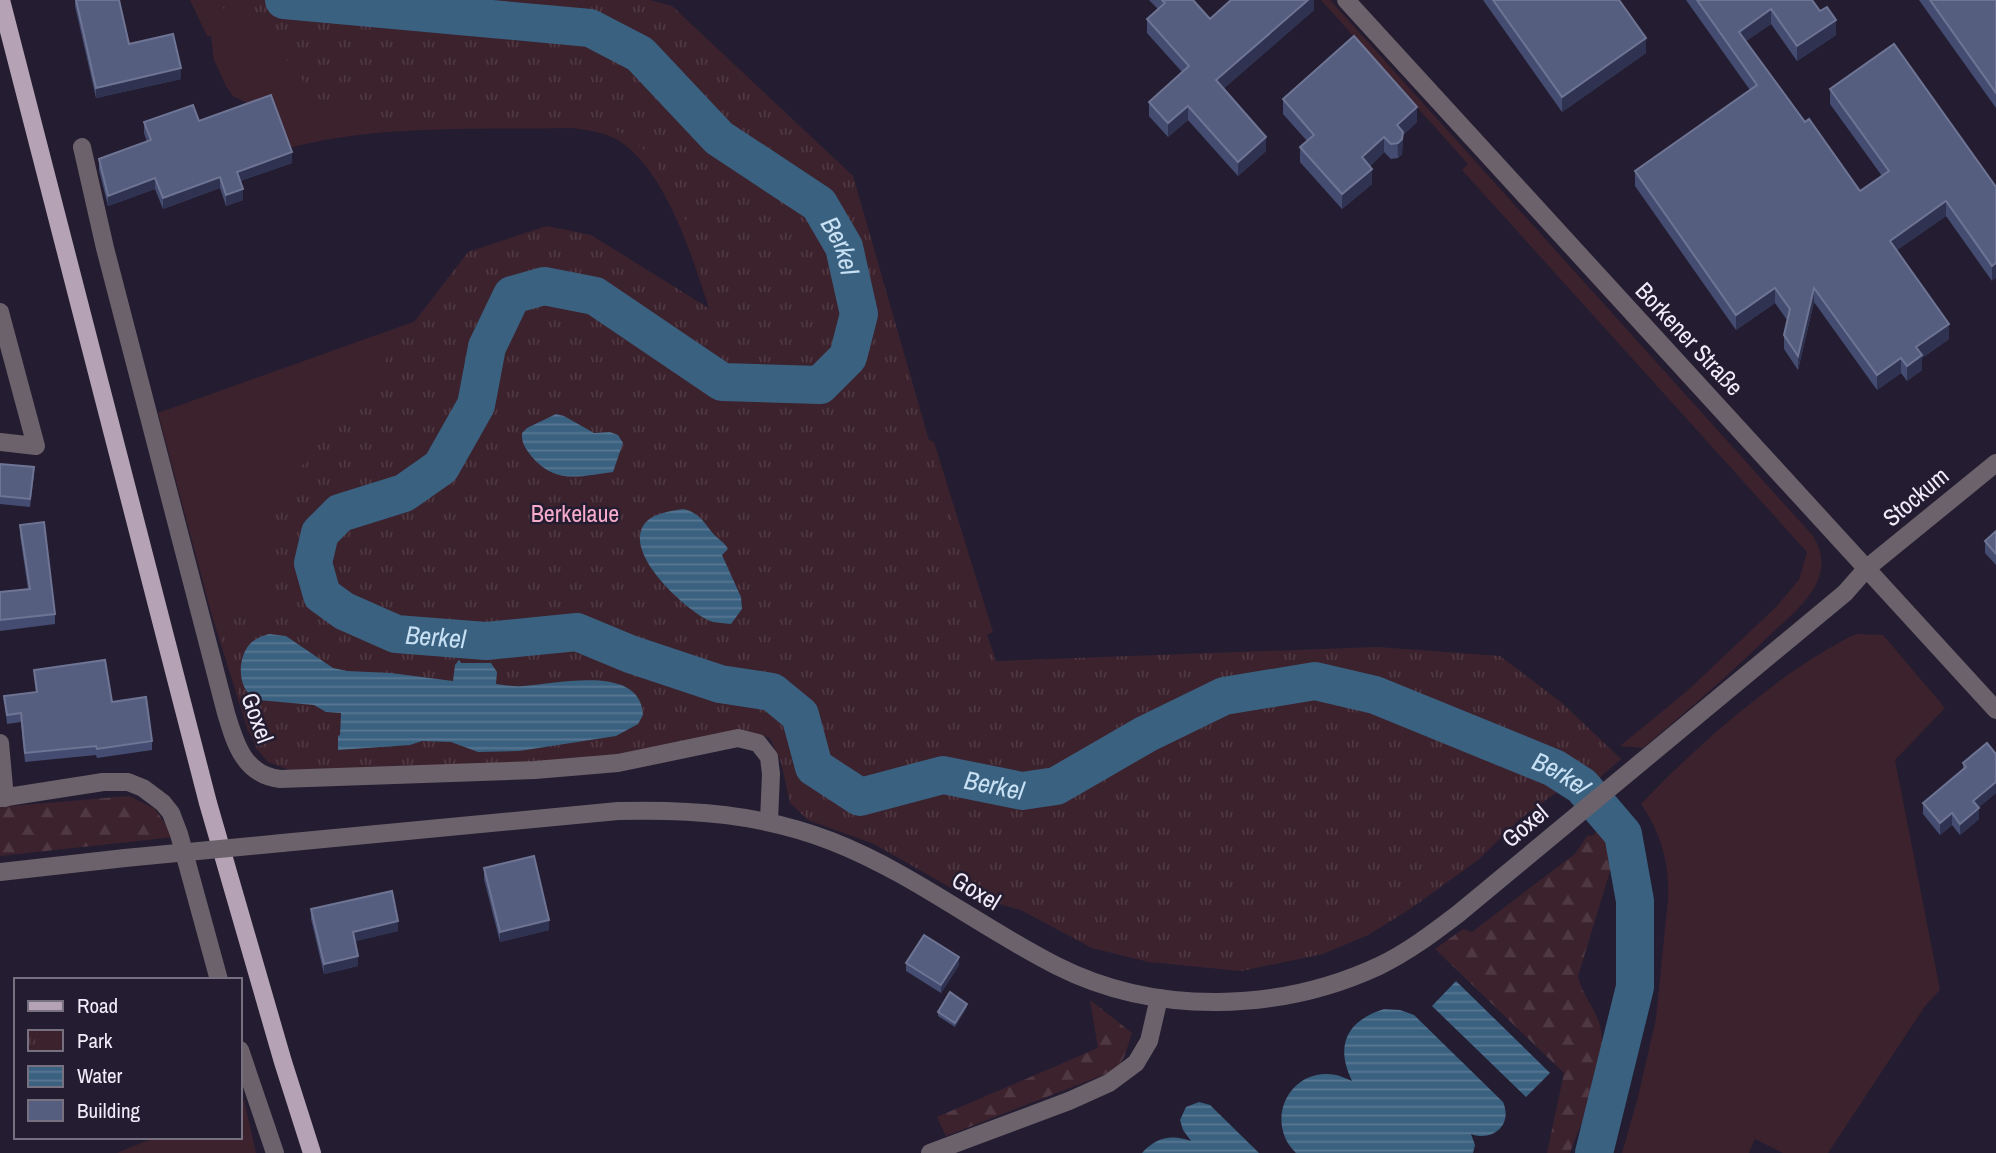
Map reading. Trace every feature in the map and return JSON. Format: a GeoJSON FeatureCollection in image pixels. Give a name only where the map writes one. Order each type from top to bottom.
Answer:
{"type":"FeatureCollection","features":[{"type":"Feature","properties":{"kind":"main road"},"geometry":{"type":"LineString","coordinates":[[1,0],[214,825],[312,1153]]}},
{"type":"Feature","properties":{"kind":"street","name":"Borkener Straße"},"geometry":{"type":"LineString","coordinates":[[1346,0],[1996,710]]}},
{"type":"Feature","properties":{"kind":"street","name":"Goxel"},"geometry":{"type":"LineString","coordinates":[[82,147],[104,248],[226,713],[236,744],[248,763],[265,777],[279,779],[535,770],[618,763],[738,738],[758,743],[769,757],[769,821]]}},
{"type":"Feature","properties":{"kind":"street"},"geometry":{"type":"LineString","coordinates":[[0,312],[36,446],[0,442]]}},
{"type":"Feature","properties":{"kind":"street","name":"Stockum"},"geometry":{"type":"LineString","coordinates":[[1867,568],[1996,463]]}},
{"type":"Feature","properties":{"kind":"street","name":"Goxel"},"geometry":{"type":"LineString","coordinates":[[0,872],[618,811],[720,813],[769,821],[831,841],[874,861],[1066,970],[1110,986],[1159,998],[1209,1002],[1266,999],[1315,989],[1358,975],[1425,939],[1845,593],[1867,568]]}},
{"type":"Feature","properties":{"kind":"street"},"geometry":{"type":"LineString","coordinates":[[0,743],[2,798],[103,782],[128,782],[143,788],[163,803],[171,813],[218,978]]}},
{"type":"Feature","properties":{"kind":"street"},"geometry":{"type":"LineString","coordinates":[[930,1153],[1069,1101],[1109,1083],[1136,1063],[1149,1041],[1159,998]]}},
{"type":"Feature","properties":{"kind":"street"},"geometry":{"type":"LineString","coordinates":[[242,1056],[275,1153]]}},
{"type":"Feature","properties":{"kind":"green space"},"geometry":{"type":"Polygon","coordinates":[[[190,0],[214,0],[473,51],[733,189],[711,314],[687,244],[665,195],[636,154],[618,140],[601,133],[571,128],[427,130],[355,135],[285,149],[253,106],[233,96],[226,86],[214,60],[211,36],[207,36],[190,0]]]}},
{"type":"Feature","properties":{"kind":"green space","name":"Berkelaue"},"geometry":{"type":"Polygon","coordinates":[[[212,0],[650,0],[672,6],[853,176],[970,583],[996,661],[1377,647],[1500,656],[1562,703],[1621,759],[1576,798],[1556,793],[1520,819],[1478,860],[1410,909],[1368,935],[1323,954],[1241,971],[1149,962],[1092,948],[1021,910],[960,893],[874,844],[808,820],[790,803],[781,762],[770,738],[744,731],[604,758],[414,773],[295,772],[268,762],[256,748],[242,711],[215,617],[276,606],[265,540],[272,502],[343,415],[468,252],[547,226],[591,235],[710,309],[690,229],[651,156],[626,135],[593,121],[455,127],[354,114],[317,98],[260,27],[236,18],[212,0]]]}},
{"type":"Feature","properties":{"kind":"green space"},"geometry":{"type":"Polygon","coordinates":[[[1321,0],[1330,0],[1813,536],[1818,546],[1821,571],[1816,585],[1805,600],[1724,678],[1643,748],[1620,746],[1686,692],[1775,608],[1799,580],[1807,552],[1462,170],[1468,164],[1321,0]]]}},
{"type":"Feature","properties":{"kind":"green space"},"geometry":{"type":"Polygon","coordinates":[[[430,316],[261,749],[248,731],[212,616],[158,413],[430,316]]]}},
{"type":"Feature","properties":{"kind":"green space"},"geometry":{"type":"Polygon","coordinates":[[[922,437],[934,442],[993,632],[985,636],[922,437]]]}},
{"type":"Feature","properties":{"kind":"green space"},"geometry":{"type":"Polygon","coordinates":[[[1856,634],[1883,635],[1945,708],[1895,760],[1940,990],[1925,1006],[1828,1153],[1783,1153],[1755,1139],[1749,1153],[1622,1153],[1656,1019],[1668,899],[1663,849],[1641,804],[1714,734],[1771,687],[1856,634]]]}},
{"type":"Feature","properties":{"kind":"green space"},"geometry":{"type":"Polygon","coordinates":[[[129,796],[155,809],[174,837],[0,856],[0,807],[129,796]]]}},
{"type":"Feature","properties":{"kind":"green space"},"geometry":{"type":"Polygon","coordinates":[[[1598,828],[1611,848],[1610,871],[1578,976],[1599,1023],[1601,1062],[1593,1093],[1570,1153],[1547,1153],[1564,1073],[1435,949],[1463,929],[1472,932],[1575,854],[1587,836],[1594,835],[1598,828]]]}},
{"type":"Feature","properties":{"kind":"green space"},"geometry":{"type":"Polygon","coordinates":[[[1090,1000],[1132,1033],[1124,1057],[1116,1070],[946,1136],[937,1117],[1098,1048],[1090,1000]]]}},
{"type":"Feature","properties":{"kind":"green space"},"geometry":{"type":"Polygon","coordinates":[[[244,1100],[256,1153],[117,1153],[151,1139],[242,1139],[244,1100]]]}},
{"type":"Feature","properties":{"kind":"water"},"geometry":{"type":"Polygon","coordinates":[[[556,414],[594,433],[610,432],[618,435],[623,443],[613,472],[570,477],[550,472],[532,457],[523,443],[522,433],[556,414]]]}},
{"type":"Feature","properties":{"kind":"water"},"geometry":{"type":"Polygon","coordinates":[[[683,509],[699,517],[728,549],[722,555],[741,597],[742,609],[731,624],[710,621],[686,605],[658,577],[641,547],[640,533],[650,518],[683,509]]]}},
{"type":"Feature","properties":{"kind":"water"},"geometry":{"type":"Polygon","coordinates":[[[269,634],[286,636],[333,668],[347,671],[391,673],[453,681],[455,665],[459,660],[461,663],[491,663],[497,672],[496,684],[520,686],[595,680],[613,682],[628,688],[639,699],[643,715],[638,724],[616,736],[519,751],[478,752],[451,742],[422,741],[410,745],[338,750],[341,713],[326,712],[314,705],[258,700],[246,691],[241,676],[242,659],[253,641],[269,634]]]}},
{"type":"Feature","properties":{"kind":"water"},"geometry":{"type":"Polygon","coordinates":[[[1456,981],[1550,1073],[1526,1097],[1432,1006],[1456,981]]]}},
{"type":"Feature","properties":{"kind":"water"},"geometry":{"type":"Polygon","coordinates":[[[1384,1009],[1400,1010],[1414,1015],[1503,1102],[1505,1118],[1499,1130],[1487,1136],[1471,1134],[1475,1145],[1473,1153],[1296,1153],[1286,1140],[1282,1112],[1294,1087],[1320,1074],[1336,1075],[1352,1081],[1344,1057],[1347,1036],[1361,1020],[1384,1009]]]}},
{"type":"Feature","properties":{"kind":"water"},"geometry":{"type":"Polygon","coordinates":[[[1199,1102],[1210,1105],[1259,1153],[1142,1153],[1153,1143],[1165,1138],[1191,1141],[1180,1120],[1186,1107],[1199,1102]]]}},
{"type":"Feature","properties":{"kind":"building"},"geometry":{"type":"Polygon","coordinates":[[[76,0],[119,0],[129,44],[173,34],[181,68],[96,88],[76,0]]]}},
{"type":"Feature","properties":{"kind":"building"},"geometry":{"type":"Polygon","coordinates":[[[1162,0],[1193,0],[1210,19],[1231,0],[1308,0],[1216,80],[1266,137],[1238,162],[1188,106],[1168,123],[1149,102],[1189,66],[1147,19],[1165,3],[1162,0]]]}},
{"type":"Feature","properties":{"kind":"building"},"geometry":{"type":"Polygon","coordinates":[[[1493,0],[1619,0],[1646,38],[1562,97],[1493,0]]]}},
{"type":"Feature","properties":{"kind":"building"},"geometry":{"type":"Polygon","coordinates":[[[1697,0],[1812,0],[1820,11],[1827,7],[1836,20],[1797,46],[1771,9],[1739,32],[1805,122],[1809,119],[1860,191],[1889,171],[1830,89],[1894,44],[1996,187],[1996,263],[1992,266],[1946,201],[1890,241],[1949,324],[1916,347],[1922,355],[1907,366],[1901,358],[1877,375],[1814,288],[1798,356],[1784,335],[1790,309],[1775,288],[1736,315],[1635,171],[1757,85],[1697,0]]]}},
{"type":"Feature","properties":{"kind":"building"},"geometry":{"type":"Polygon","coordinates":[[[1930,0],[1996,0],[1996,93],[1930,0]]]}},
{"type":"Feature","properties":{"kind":"building"},"geometry":{"type":"Polygon","coordinates":[[[1354,36],[1417,107],[1397,125],[1403,132],[1402,139],[1391,144],[1384,137],[1362,157],[1372,169],[1342,194],[1300,147],[1314,135],[1283,99],[1354,36]]]}},
{"type":"Feature","properties":{"kind":"building"},"geometry":{"type":"Polygon","coordinates":[[[271,95],[292,152],[237,172],[243,189],[226,195],[220,177],[163,198],[155,178],[108,196],[99,159],[151,140],[144,122],[193,105],[199,121],[271,95]]]}},
{"type":"Feature","properties":{"kind":"building"},"geometry":{"type":"Polygon","coordinates":[[[0,464],[34,467],[30,499],[0,496],[0,464]]]}},
{"type":"Feature","properties":{"kind":"building"},"geometry":{"type":"Polygon","coordinates":[[[44,522],[55,614],[0,620],[0,592],[30,589],[20,525],[44,522]]]}},
{"type":"Feature","properties":{"kind":"building"},"geometry":{"type":"Polygon","coordinates":[[[1996,531],[1996,554],[1985,541],[1996,531]]]}},
{"type":"Feature","properties":{"kind":"building"},"geometry":{"type":"Polygon","coordinates":[[[105,660],[112,702],[146,697],[152,741],[97,749],[96,746],[25,753],[21,713],[7,715],[4,696],[37,692],[34,670],[105,660]]]}},
{"type":"Feature","properties":{"kind":"building"},"geometry":{"type":"Polygon","coordinates":[[[1987,743],[1996,754],[1996,782],[1973,801],[1979,808],[1960,824],[1952,813],[1940,823],[1923,803],[1966,767],[1963,763],[1987,743]]]}},
{"type":"Feature","properties":{"kind":"building"},"geometry":{"type":"Polygon","coordinates":[[[534,856],[549,920],[500,932],[484,868],[534,856]]]}},
{"type":"Feature","properties":{"kind":"building"},"geometry":{"type":"Polygon","coordinates":[[[392,891],[398,921],[353,932],[358,956],[324,964],[311,909],[392,891]]]}},
{"type":"Feature","properties":{"kind":"building"},"geometry":{"type":"Polygon","coordinates":[[[924,935],[959,957],[941,985],[906,963],[924,935]]]}},
{"type":"Feature","properties":{"kind":"building"},"geometry":{"type":"Polygon","coordinates":[[[950,992],[967,1004],[955,1023],[938,1012],[950,992]]]}},
{"type":"Feature","properties":{"kind":"waterway","name":"Berkel"},"geometry":{"type":"LineString","coordinates":[[284,0],[590,28],[640,54],[719,138],[819,204],[844,247],[859,314],[848,357],[820,385],[722,382],[595,296],[544,286],[512,295],[487,347],[476,405],[441,467],[404,493],[340,513],[320,533],[313,563],[322,595],[344,611],[396,634],[486,641],[577,632],[630,654],[720,684],[772,692],[800,715],[814,767],[860,797],[943,775],[1022,791],[1056,786],[1146,734],[1224,696],[1315,681],[1375,695],[1554,768],[1582,786],[1623,834],[1635,901],[1635,987],[1594,1153]]}}]}
